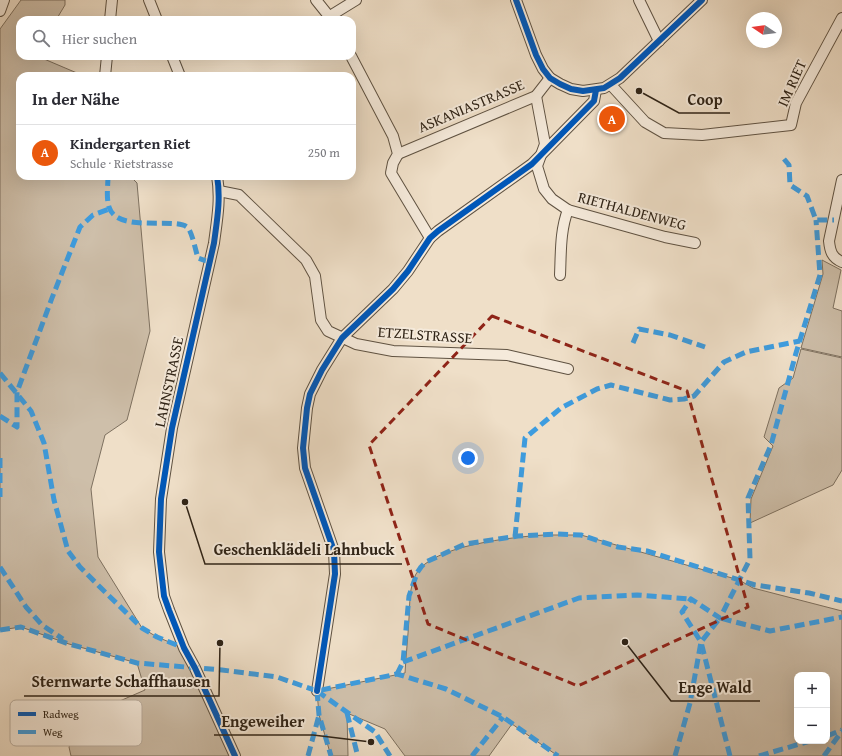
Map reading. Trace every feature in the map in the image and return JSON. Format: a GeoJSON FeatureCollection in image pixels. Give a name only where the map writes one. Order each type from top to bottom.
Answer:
{"type":"FeatureCollection","features":[{"type":"Feature","properties":{"kind":"street"},"geometry":{"type":"LineString","coordinates":[[0,11],[4,0]]}},
{"type":"Feature","properties":{"kind":"street"},"geometry":{"type":"LineString","coordinates":[[110,16],[112,0]]}},
{"type":"Feature","properties":{"kind":"street"},"geometry":{"type":"LineString","coordinates":[[149,0],[155,16]]}},
{"type":"Feature","properties":{"kind":"street"},"geometry":{"type":"LineString","coordinates":[[316,0],[329,16]]}},
{"type":"Feature","properties":{"kind":"street"},"geometry":{"type":"LineString","coordinates":[[334,16],[356,0]]}},
{"type":"Feature","properties":{"kind":"street"},"geometry":{"type":"LineString","coordinates":[[516,0],[538,60],[550,78],[571,89],[583,91],[596,90],[610,85],[620,78],[702,0]]}},
{"type":"Feature","properties":{"kind":"street"},"geometry":{"type":"LineString","coordinates":[[639,0],[658,41]]}},
{"type":"Feature","properties":{"kind":"street","name":"IM RIET"},"geometry":{"type":"LineString","coordinates":[[610,85],[645,122],[664,133],[702,135],[791,125],[796,103],[842,18]]}},
{"type":"Feature","properties":{"kind":"street"},"geometry":{"type":"LineString","coordinates":[[106,72],[107,60]]}},
{"type":"Feature","properties":{"kind":"street"},"geometry":{"type":"LineString","coordinates":[[174,60],[178,72]]}},
{"type":"Feature","properties":{"kind":"street"},"geometry":{"type":"LineString","coordinates":[[353,60],[393,136],[398,154],[393,163],[391,174],[430,238]]}},
{"type":"Feature","properties":{"kind":"street","name":"ASKANIASTRASSE"},"geometry":{"type":"LineString","coordinates":[[398,154],[536,96],[550,78]]}},
{"type":"Feature","properties":{"kind":"street"},"geometry":{"type":"LineString","coordinates":[[316,691],[335,574],[334,551],[305,468],[303,448],[310,394],[322,370],[342,338],[393,289],[408,271],[430,238],[541,156],[594,101],[596,90]]}},
{"type":"Feature","properties":{"kind":"street","name":"RIETHALDENWEG"},"geometry":{"type":"LineString","coordinates":[[536,96],[544,144],[537,166],[544,189],[552,199],[568,210],[653,234],[695,243]]}},
{"type":"Feature","properties":{"kind":"street","name":"LAHNSTRASSE"},"geometry":{"type":"LineString","coordinates":[[218,180],[219,191],[218,214],[214,243],[172,428],[161,499],[159,552],[164,596],[184,648],[195,668],[236,756]]}},
{"type":"Feature","properties":{"kind":"street"},"geometry":{"type":"LineString","coordinates":[[842,180],[838,221],[829,241],[833,257],[842,262]]}},
{"type":"Feature","properties":{"kind":"street","name":"ETZELSTRASSE"},"geometry":{"type":"LineString","coordinates":[[219,191],[239,195],[306,260],[315,276],[321,320],[328,331],[356,344],[393,351],[507,355],[568,370]]}},
{"type":"Feature","properties":{"kind":"street"},"geometry":{"type":"LineString","coordinates":[[560,275],[561,241],[565,217],[568,210]]}},
{"type":"Feature","properties":{"kind":"highlighted area"},"geometry":{"type":"Polygon","coordinates":[[[492,316],[687,391],[748,607],[578,686],[428,624],[369,445],[492,316]]]}},
{"type":"Feature","properties":{"kind":"shaded area"},"geometry":{"type":"Polygon","coordinates":[[[21,0],[65,0],[65,5],[58,16],[16,16],[16,60],[46,60],[75,72],[16,72],[16,180],[134,180],[137,183],[150,331],[127,420],[105,435],[91,489],[98,557],[142,628],[157,637],[184,648],[235,756],[71,756],[69,746],[142,746],[142,700],[122,700],[145,690],[137,663],[69,644],[21,627],[0,630],[0,29],[21,0]]]}},
{"type":"Feature","properties":{"kind":"shaded area"},"geometry":{"type":"Polygon","coordinates":[[[822,260],[841,270],[833,308],[842,311],[842,357],[801,348],[823,274],[822,260]]]}},
{"type":"Feature","properties":{"kind":"shaded area"},"geometry":{"type":"Polygon","coordinates":[[[801,349],[842,358],[842,470],[833,485],[750,523],[751,499],[773,446],[764,437],[779,388],[793,378],[801,349]]]}},
{"type":"Feature","properties":{"kind":"shaded area"},"geometry":{"type":"Polygon","coordinates":[[[544,535],[581,535],[739,580],[753,588],[842,611],[842,756],[558,756],[512,724],[489,756],[405,756],[385,729],[347,713],[348,756],[331,756],[319,715],[317,691],[405,673],[411,590],[416,574],[425,564],[456,549],[475,544],[544,535]]]}},
{"type":"Feature","properties":{"kind":"marked path"},"geometry":{"type":"LineString","coordinates":[[784,159],[789,165],[790,185],[807,196],[816,220],[834,220]]}},
{"type":"Feature","properties":{"kind":"marked path"},"geometry":{"type":"LineString","coordinates":[[108,180],[108,203],[114,215],[123,220],[135,222],[173,223],[182,225],[189,230],[198,258],[209,262]]}},
{"type":"Feature","properties":{"kind":"marked path"},"geometry":{"type":"LineString","coordinates":[[0,416],[17,427],[17,392],[80,227],[93,215],[109,209]]}},
{"type":"Feature","properties":{"kind":"marked path"},"geometry":{"type":"LineString","coordinates":[[675,756],[690,703],[701,642],[682,612],[691,599],[720,618],[750,559],[748,498],[771,445],[796,353],[820,275],[816,220]]}},
{"type":"Feature","properties":{"kind":"marked path"},"geometry":{"type":"LineString","coordinates":[[633,343],[639,329],[670,335],[705,347]]}},
{"type":"Feature","properties":{"kind":"marked path"},"geometry":{"type":"LineString","coordinates":[[515,537],[525,438],[561,408],[597,389],[611,385],[670,400],[684,399],[694,396],[724,362],[746,352],[800,341]]}},
{"type":"Feature","properties":{"kind":"marked path"},"geometry":{"type":"LineString","coordinates":[[0,373],[31,411],[44,443],[54,500],[68,551],[80,567],[142,628],[157,637],[184,648]]}},
{"type":"Feature","properties":{"kind":"marked path"},"geometry":{"type":"LineString","coordinates":[[0,458],[0,497]]}},
{"type":"Feature","properties":{"kind":"marked path"},"geometry":{"type":"LineString","coordinates":[[397,674],[403,662],[409,596],[417,573],[426,562],[465,544],[518,536],[556,534],[581,535],[618,547],[647,551],[755,585],[809,593],[842,601]]}},
{"type":"Feature","properties":{"kind":"marked path"},"geometry":{"type":"LineString","coordinates":[[0,567],[26,607],[42,625],[63,639]]}},
{"type":"Feature","properties":{"kind":"marked path"},"geometry":{"type":"LineString","coordinates":[[403,662],[579,598],[637,595],[691,599]]}},
{"type":"Feature","properties":{"kind":"marked path"},"geometry":{"type":"LineString","coordinates":[[730,756],[701,642],[720,618],[770,631],[842,617]]}},
{"type":"Feature","properties":{"kind":"marked path"},"geometry":{"type":"LineString","coordinates":[[0,630],[21,627],[69,644],[137,663],[222,670],[277,677],[317,691],[397,674],[446,689],[503,717],[558,756]]}},
{"type":"Feature","properties":{"kind":"marked path"},"geometry":{"type":"LineString","coordinates":[[317,691],[375,732],[390,756]]}},
{"type":"Feature","properties":{"kind":"marked path"},"geometry":{"type":"LineString","coordinates":[[317,691],[319,715],[331,756]]}},
{"type":"Feature","properties":{"kind":"marked path"},"geometry":{"type":"LineString","coordinates":[[347,713],[359,756]]}},
{"type":"Feature","properties":{"kind":"marked path"},"geometry":{"type":"LineString","coordinates":[[308,756],[319,715]]}},
{"type":"Feature","properties":{"kind":"marked path"},"geometry":{"type":"LineString","coordinates":[[472,756],[503,717]]}},
{"type":"Feature","properties":{"kind":"marked path"},"geometry":{"type":"LineString","coordinates":[[830,735],[842,730]]}},
{"type":"Feature","properties":{"kind":"marked path"},"geometry":{"type":"LineString","coordinates":[[824,756],[842,731]]}},
{"type":"Feature","properties":{"kind":"marked path"},"geometry":{"type":"LineString","coordinates":[[759,756],[800,744]]}},
{"type":"Feature","properties":{"kind":"cycle path"},"geometry":{"type":"LineString","coordinates":[[516,0],[536,55],[543,69],[550,78],[560,84],[571,89],[583,91],[604,88],[620,78],[702,0]]}},
{"type":"Feature","properties":{"kind":"cycle path"},"geometry":{"type":"LineString","coordinates":[[317,691],[335,574],[334,551],[305,468],[303,448],[310,394],[322,370],[342,338],[393,289],[408,271],[430,238],[532,164],[594,101],[596,90]]}},
{"type":"Feature","properties":{"kind":"cycle path"},"geometry":{"type":"LineString","coordinates":[[217,180],[219,201],[214,243],[172,428],[161,499],[159,552],[164,596],[169,610],[184,648],[195,668],[235,756]]}},
{"type":"Feature","properties":{"kind":"place","name":"Coop"},"geometry":{"type":"Point","coordinates":[639,91]}},
{"type":"Feature","properties":{"kind":"place","name":"Kindergarten Riet"},"geometry":{"type":"Point","coordinates":[612,119]}},
{"type":"Feature","properties":{"kind":"place","name":"Geschenklädeli Lahnbuck"},"geometry":{"type":"Point","coordinates":[185,502]}},
{"type":"Feature","properties":{"kind":"place","name":"Enge Wald"},"geometry":{"type":"Point","coordinates":[625,642]}},
{"type":"Feature","properties":{"kind":"place","name":"Sternwarte Schaffhausen"},"geometry":{"type":"Point","coordinates":[220,643]}},
{"type":"Feature","properties":{"kind":"place","name":"Engeweiher"},"geometry":{"type":"Point","coordinates":[371,742]}}]}
